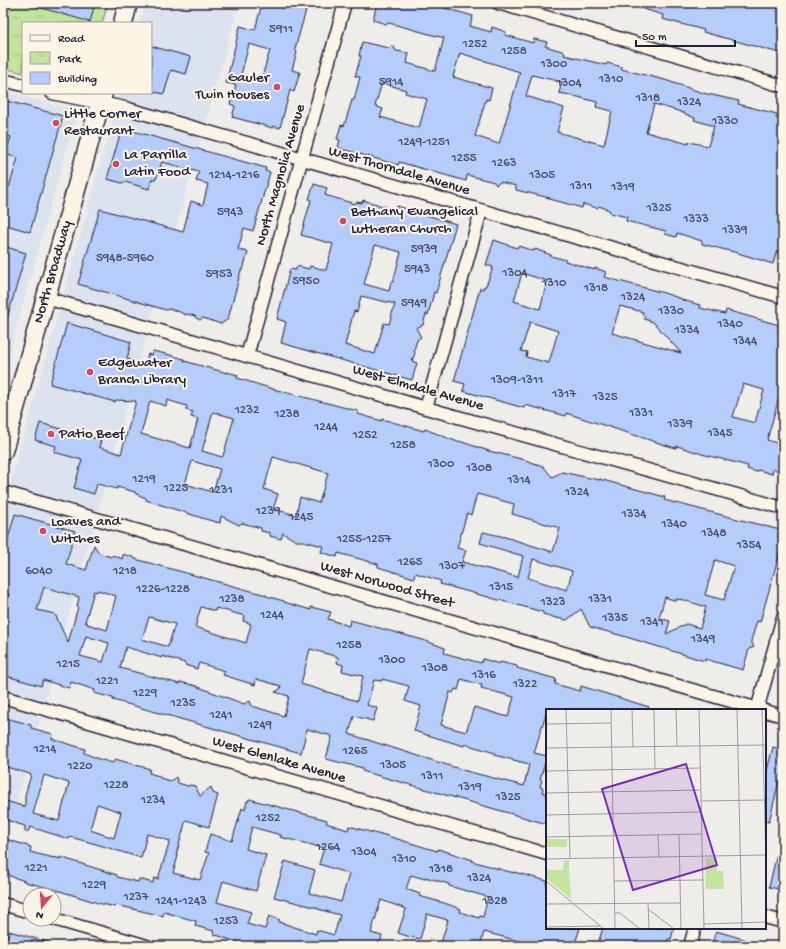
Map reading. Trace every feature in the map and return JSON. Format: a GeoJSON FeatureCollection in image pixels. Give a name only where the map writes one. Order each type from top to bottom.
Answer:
{"type":"FeatureCollection","features":[{"type":"Feature","properties":{"kind":"main road"},"geometry":{"type":"LineString","coordinates":[[123,22],[128,3]]}},
{"type":"Feature","properties":{"kind":"main road","name":"North Broadway"},"geometry":{"type":"LineString","coordinates":[[3,451],[102,98]]}},
{"type":"Feature","properties":{"kind":"street","name":"North Magnolia Avenue"},"geometry":{"type":"LineString","coordinates":[[247,356],[345,3]]}},
{"type":"Feature","properties":{"kind":"street"},"geometry":{"type":"LineString","coordinates":[[498,3],[783,86]]}},
{"type":"Feature","properties":{"kind":"street"},"geometry":{"type":"LineString","coordinates":[[3,80],[22,85]]}},
{"type":"Feature","properties":{"kind":"street","name":"West Thorndale Avenue"},"geometry":{"type":"LineString","coordinates":[[62,94],[102,98],[132,110],[783,297]]}},
{"type":"Feature","properties":{"kind":"street"},"geometry":{"type":"LineString","coordinates":[[426,408],[481,211]]}},
{"type":"Feature","properties":{"kind":"street","name":"West Elmdale Avenue"},"geometry":{"type":"LineString","coordinates":[[46,298],[426,408],[783,508]]}},
{"type":"Feature","properties":{"kind":"street","name":"West Norwood Street"},"geometry":{"type":"LineString","coordinates":[[3,492],[757,709]]}},
{"type":"Feature","properties":{"kind":"street"},"geometry":{"type":"LineString","coordinates":[[760,709],[783,617]]}},
{"type":"Feature","properties":{"kind":"street","name":"West Glenlake Avenue"},"geometry":{"type":"LineString","coordinates":[[3,697],[546,854]]}},
{"type":"Feature","properties":{"kind":"street","name":"West Norwood Street"},"geometry":{"type":"LineString","coordinates":[[766,712],[783,716]]}},
{"type":"Feature","properties":{"kind":"street"},"geometry":{"type":"LineString","coordinates":[[3,904],[22,910]]}},
{"type":"Feature","properties":{"kind":"street"},"geometry":{"type":"LineString","coordinates":[[766,917],[783,922]]}},
{"type":"Feature","properties":{"kind":"street"},"geometry":{"type":"LineString","coordinates":[[62,921],[147,946]]}},
{"type":"Feature","properties":{"kind":"street"},"geometry":{"type":"LineString","coordinates":[[690,946],[695,929]]}},
{"type":"Feature","properties":{"kind":"shaded area"},"geometry":{"type":"Polygon","coordinates":[[[145,3],[239,3],[3,851],[3,510],[120,94],[152,94],[152,22],[140,22],[145,3]]]}},
{"type":"Feature","properties":{"kind":"shaded area"},"geometry":{"type":"Polygon","coordinates":[[[3,92],[73,109],[76,116],[3,375],[3,92]]]}},
{"type":"Feature","properties":{"kind":"green space"},"geometry":{"type":"Polygon","coordinates":[[[3,3],[108,3],[102,22],[22,22],[22,73],[3,68],[3,3]]]}},
{"type":"Feature","properties":{"kind":"building"},"geometry":{"type":"Polygon","coordinates":[[[36,3],[95,3],[90,22],[35,6],[36,3]]]}},
{"type":"Feature","properties":{"kind":"building"},"geometry":{"type":"Polygon","coordinates":[[[262,3],[308,3],[295,49],[297,52],[292,70],[300,72],[294,92],[290,90],[280,128],[273,126],[273,128],[232,117],[235,106],[230,104],[236,85],[226,83],[240,26],[255,30],[262,3]],[[249,44],[241,75],[261,80],[270,50],[249,44]]]}},
{"type":"Feature","properties":{"kind":"building"},"geometry":{"type":"Polygon","coordinates":[[[377,3],[427,3],[473,16],[470,26],[491,32],[492,27],[506,32],[505,35],[533,43],[534,39],[547,42],[545,46],[565,52],[564,55],[606,65],[607,63],[622,67],[621,69],[665,80],[703,93],[739,101],[738,104],[777,114],[776,118],[783,120],[783,260],[777,250],[773,264],[702,244],[702,241],[677,233],[676,237],[665,234],[666,231],[626,221],[627,217],[610,213],[609,210],[599,206],[597,208],[583,204],[582,208],[550,198],[516,190],[516,186],[500,182],[496,185],[494,182],[467,175],[466,181],[399,162],[398,165],[338,148],[340,140],[337,139],[341,125],[344,126],[352,100],[354,100],[360,77],[355,76],[361,56],[359,56],[362,42],[389,48],[393,45],[396,51],[409,53],[407,63],[435,71],[444,38],[373,20],[377,3]],[[460,53],[453,77],[492,88],[489,100],[486,99],[475,136],[499,144],[520,72],[460,53]],[[532,75],[526,96],[564,108],[557,132],[604,145],[612,111],[596,107],[597,102],[559,93],[562,82],[532,75]],[[382,83],[375,106],[383,109],[380,117],[419,128],[427,99],[405,93],[406,90],[382,83]],[[654,104],[646,132],[688,144],[689,142],[708,146],[714,126],[694,120],[695,118],[678,111],[654,104]]]}},
{"type":"Feature","properties":{"kind":"building"},"geometry":{"type":"Polygon","coordinates":[[[634,3],[769,3],[783,7],[783,54],[662,19],[663,15],[634,6],[634,3]]]}},
{"type":"Feature","properties":{"kind":"building"},"geometry":{"type":"Polygon","coordinates":[[[152,46],[191,57],[186,74],[171,70],[164,94],[152,91],[152,46]]]}},
{"type":"Feature","properties":{"kind":"building"},"geometry":{"type":"Polygon","coordinates":[[[3,100],[63,116],[30,232],[3,224],[3,186],[9,187],[18,158],[5,154],[11,137],[3,134],[3,100]]]}},
{"type":"Feature","properties":{"kind":"building"},"geometry":{"type":"Polygon","coordinates":[[[122,128],[266,168],[265,171],[270,172],[253,231],[244,228],[238,250],[248,252],[243,270],[241,270],[228,319],[221,324],[203,318],[200,320],[195,316],[185,315],[169,309],[166,310],[78,284],[100,209],[183,232],[191,201],[203,205],[208,184],[196,181],[199,172],[162,162],[156,179],[152,179],[149,189],[125,182],[122,183],[107,179],[122,128]]]}},
{"type":"Feature","properties":{"kind":"building"},"geometry":{"type":"Polygon","coordinates":[[[314,184],[327,188],[325,195],[355,204],[356,202],[362,203],[363,200],[396,210],[397,206],[456,224],[428,315],[426,314],[423,325],[416,328],[421,337],[417,340],[414,350],[415,353],[412,361],[417,363],[412,380],[281,343],[286,322],[277,319],[290,269],[296,270],[297,266],[309,269],[310,266],[326,270],[333,244],[301,235],[311,200],[309,199],[314,184]],[[375,245],[364,284],[389,291],[401,252],[375,245]],[[361,296],[357,312],[354,311],[345,345],[375,354],[384,323],[389,324],[395,304],[361,296]]]}},
{"type":"Feature","properties":{"kind":"building"},"geometry":{"type":"Polygon","coordinates":[[[494,240],[517,248],[518,246],[534,251],[535,249],[551,256],[566,260],[565,261],[595,270],[595,268],[606,272],[604,277],[664,293],[700,305],[700,308],[725,314],[726,310],[779,325],[778,332],[783,333],[783,395],[780,394],[767,440],[783,445],[783,472],[773,469],[772,474],[758,470],[757,472],[747,469],[748,466],[677,446],[676,448],[665,445],[566,413],[566,416],[525,405],[524,408],[463,391],[465,384],[454,381],[480,288],[483,289],[484,286],[486,286],[493,267],[486,265],[494,240]],[[522,273],[514,301],[540,309],[547,281],[522,273]],[[620,306],[612,333],[681,353],[653,322],[644,319],[645,316],[642,315],[643,312],[620,306]],[[530,322],[521,351],[527,352],[526,357],[549,363],[558,331],[530,322]],[[743,384],[733,417],[755,423],[764,390],[743,384]]]}},
{"type":"Feature","properties":{"kind":"building"},"geometry":{"type":"Polygon","coordinates":[[[3,246],[26,253],[6,322],[3,322],[3,246]]]}},
{"type":"Feature","properties":{"kind":"building"},"geometry":{"type":"Polygon","coordinates":[[[67,323],[131,342],[127,359],[145,365],[148,354],[152,355],[153,351],[174,356],[184,359],[184,361],[238,375],[237,378],[273,389],[358,411],[358,414],[382,421],[382,419],[424,431],[425,429],[458,442],[459,441],[489,451],[525,460],[543,466],[552,477],[562,472],[599,479],[665,497],[664,500],[780,530],[778,537],[783,538],[783,541],[760,622],[757,621],[751,641],[754,647],[749,649],[743,670],[705,659],[705,661],[590,627],[581,609],[567,620],[556,618],[543,614],[543,612],[440,584],[441,581],[415,573],[414,578],[378,567],[378,564],[338,553],[337,557],[321,552],[323,546],[303,541],[296,541],[283,533],[281,539],[270,536],[270,533],[261,531],[261,528],[242,523],[239,525],[221,516],[220,523],[205,519],[146,500],[146,498],[136,494],[135,492],[117,487],[117,489],[97,484],[94,494],[74,488],[82,460],[54,452],[56,446],[35,440],[40,423],[101,440],[99,447],[121,454],[136,401],[116,400],[115,402],[50,384],[67,323]],[[167,400],[166,406],[150,401],[141,434],[190,448],[198,419],[191,417],[193,412],[186,410],[187,406],[167,400]],[[213,412],[202,451],[222,457],[234,418],[213,412]],[[273,457],[264,489],[278,494],[273,509],[296,515],[300,497],[319,503],[328,473],[273,457]],[[192,461],[185,484],[213,492],[220,469],[192,461]],[[477,494],[471,515],[467,513],[457,548],[466,550],[462,562],[518,577],[523,556],[480,543],[483,532],[505,537],[553,552],[560,528],[512,514],[514,504],[477,494]],[[533,559],[528,578],[567,590],[572,571],[533,559]],[[715,560],[705,595],[724,600],[734,566],[715,560]],[[665,597],[659,618],[670,621],[666,634],[686,624],[700,628],[706,607],[684,600],[676,599],[676,601],[665,597]]]}},
{"type":"Feature","properties":{"kind":"building"},"geometry":{"type":"Polygon","coordinates":[[[15,514],[75,531],[66,564],[86,570],[94,545],[99,553],[111,557],[113,555],[122,559],[123,554],[135,559],[266,595],[311,610],[311,607],[331,612],[328,619],[349,626],[350,620],[423,640],[445,648],[444,653],[481,663],[483,659],[499,664],[500,662],[517,666],[517,668],[556,679],[555,684],[580,691],[581,686],[649,707],[648,709],[546,709],[534,753],[546,756],[540,780],[542,780],[540,787],[543,788],[542,792],[546,794],[546,824],[362,771],[363,768],[326,759],[332,736],[307,729],[301,753],[113,700],[113,698],[94,693],[95,690],[71,682],[69,688],[43,680],[41,686],[3,675],[3,616],[9,594],[3,592],[3,556],[15,514]],[[44,587],[37,610],[55,614],[68,643],[78,607],[79,597],[44,587]],[[98,590],[97,592],[94,591],[85,622],[107,630],[116,596],[98,590]],[[201,607],[195,627],[246,643],[251,624],[243,621],[245,616],[216,608],[215,611],[201,607]],[[149,617],[142,639],[168,647],[175,624],[149,617]],[[86,636],[80,656],[103,662],[109,643],[86,636]],[[126,647],[120,668],[180,684],[180,682],[193,685],[244,704],[250,701],[252,706],[284,716],[289,696],[275,692],[280,689],[281,686],[256,679],[255,685],[223,675],[225,671],[199,663],[197,669],[185,665],[185,663],[126,647]],[[310,649],[301,684],[357,701],[363,676],[342,671],[343,665],[337,663],[338,657],[310,649]],[[382,679],[382,681],[374,680],[367,705],[377,708],[373,721],[354,716],[349,734],[466,771],[524,786],[529,764],[494,755],[495,753],[465,744],[464,746],[414,731],[421,706],[405,701],[409,686],[382,679]],[[461,679],[458,690],[455,689],[453,693],[450,692],[441,725],[466,732],[474,707],[508,717],[514,697],[481,688],[482,685],[461,679]]]}},
{"type":"Feature","properties":{"kind":"building"},"geometry":{"type":"Polygon","coordinates":[[[3,717],[31,725],[31,728],[53,734],[52,739],[85,749],[84,753],[99,759],[113,763],[115,759],[150,769],[149,773],[171,781],[176,777],[178,783],[188,786],[195,786],[200,796],[211,787],[213,793],[218,795],[209,827],[186,820],[176,855],[178,856],[173,873],[200,880],[209,853],[205,852],[210,834],[232,841],[242,808],[245,810],[249,799],[327,820],[326,823],[348,830],[349,826],[381,834],[437,851],[438,849],[499,869],[546,881],[546,929],[580,929],[574,946],[538,946],[484,932],[480,946],[440,946],[448,920],[427,914],[420,939],[407,936],[398,933],[406,909],[381,900],[371,933],[382,936],[379,946],[249,946],[213,934],[214,931],[195,926],[196,921],[164,912],[163,916],[116,905],[115,907],[98,903],[62,892],[62,887],[44,887],[10,876],[3,863],[3,838],[31,847],[30,852],[60,859],[60,857],[117,875],[117,877],[138,882],[139,879],[153,883],[154,878],[158,879],[170,841],[147,834],[141,858],[96,844],[70,837],[69,839],[30,827],[28,832],[25,832],[25,826],[3,819],[3,800],[25,807],[25,795],[31,775],[3,766],[3,717]],[[44,775],[33,814],[59,821],[69,783],[44,775]],[[97,804],[90,830],[114,838],[121,812],[97,804]],[[252,827],[246,849],[266,855],[256,891],[223,881],[217,902],[251,912],[247,924],[265,929],[269,916],[280,920],[279,922],[316,934],[317,930],[334,935],[340,915],[274,897],[285,861],[315,870],[309,893],[341,902],[349,874],[319,864],[324,848],[280,837],[281,835],[252,827]],[[411,875],[406,889],[420,894],[419,896],[461,909],[460,912],[479,918],[480,916],[483,917],[488,897],[449,886],[449,884],[425,877],[425,879],[411,875]]]}},
{"type":"Feature","properties":{"kind":"building"},"geometry":{"type":"Polygon","coordinates":[[[773,747],[783,750],[783,782],[779,781],[769,822],[766,821],[766,774],[773,747]]]}},
{"type":"Feature","properties":{"kind":"building"},"geometry":{"type":"Polygon","coordinates":[[[779,845],[783,845],[783,890],[769,887],[779,845]]]}},
{"type":"Feature","properties":{"kind":"building"},"geometry":{"type":"Polygon","coordinates":[[[603,929],[674,929],[671,939],[668,939],[666,946],[640,946],[624,942],[624,946],[597,946],[603,929]]]}},
{"type":"Feature","properties":{"kind":"building"},"geometry":{"type":"Polygon","coordinates":[[[9,931],[51,943],[50,946],[4,946],[9,931]]]}},
{"type":"Feature","properties":{"kind":"building"},"geometry":{"type":"Polygon","coordinates":[[[716,931],[757,943],[757,946],[718,946],[712,944],[716,931]]]}},
{"type":"Feature","properties":{"kind":"place","name":"Gauler Twin Houses"},"geometry":{"type":"Point","coordinates":[277,87]}},
{"type":"Feature","properties":{"kind":"place","name":"Little Corner Restaurant"},"geometry":{"type":"Point","coordinates":[56,123]}},
{"type":"Feature","properties":{"kind":"place","name":"La Parrilla Latin Food"},"geometry":{"type":"Point","coordinates":[116,164]}},
{"type":"Feature","properties":{"kind":"place","name":"Bethany Evangelical Lutheran Church"},"geometry":{"type":"Point","coordinates":[343,221]}},
{"type":"Feature","properties":{"kind":"place","name":"Edgewater Branch Library"},"geometry":{"type":"Point","coordinates":[90,372]}},
{"type":"Feature","properties":{"kind":"place","name":"Patio Beef"},"geometry":{"type":"Point","coordinates":[51,434]}},
{"type":"Feature","properties":{"kind":"place","name":"Loaves and Witches"},"geometry":{"type":"Point","coordinates":[43,531]}}]}
